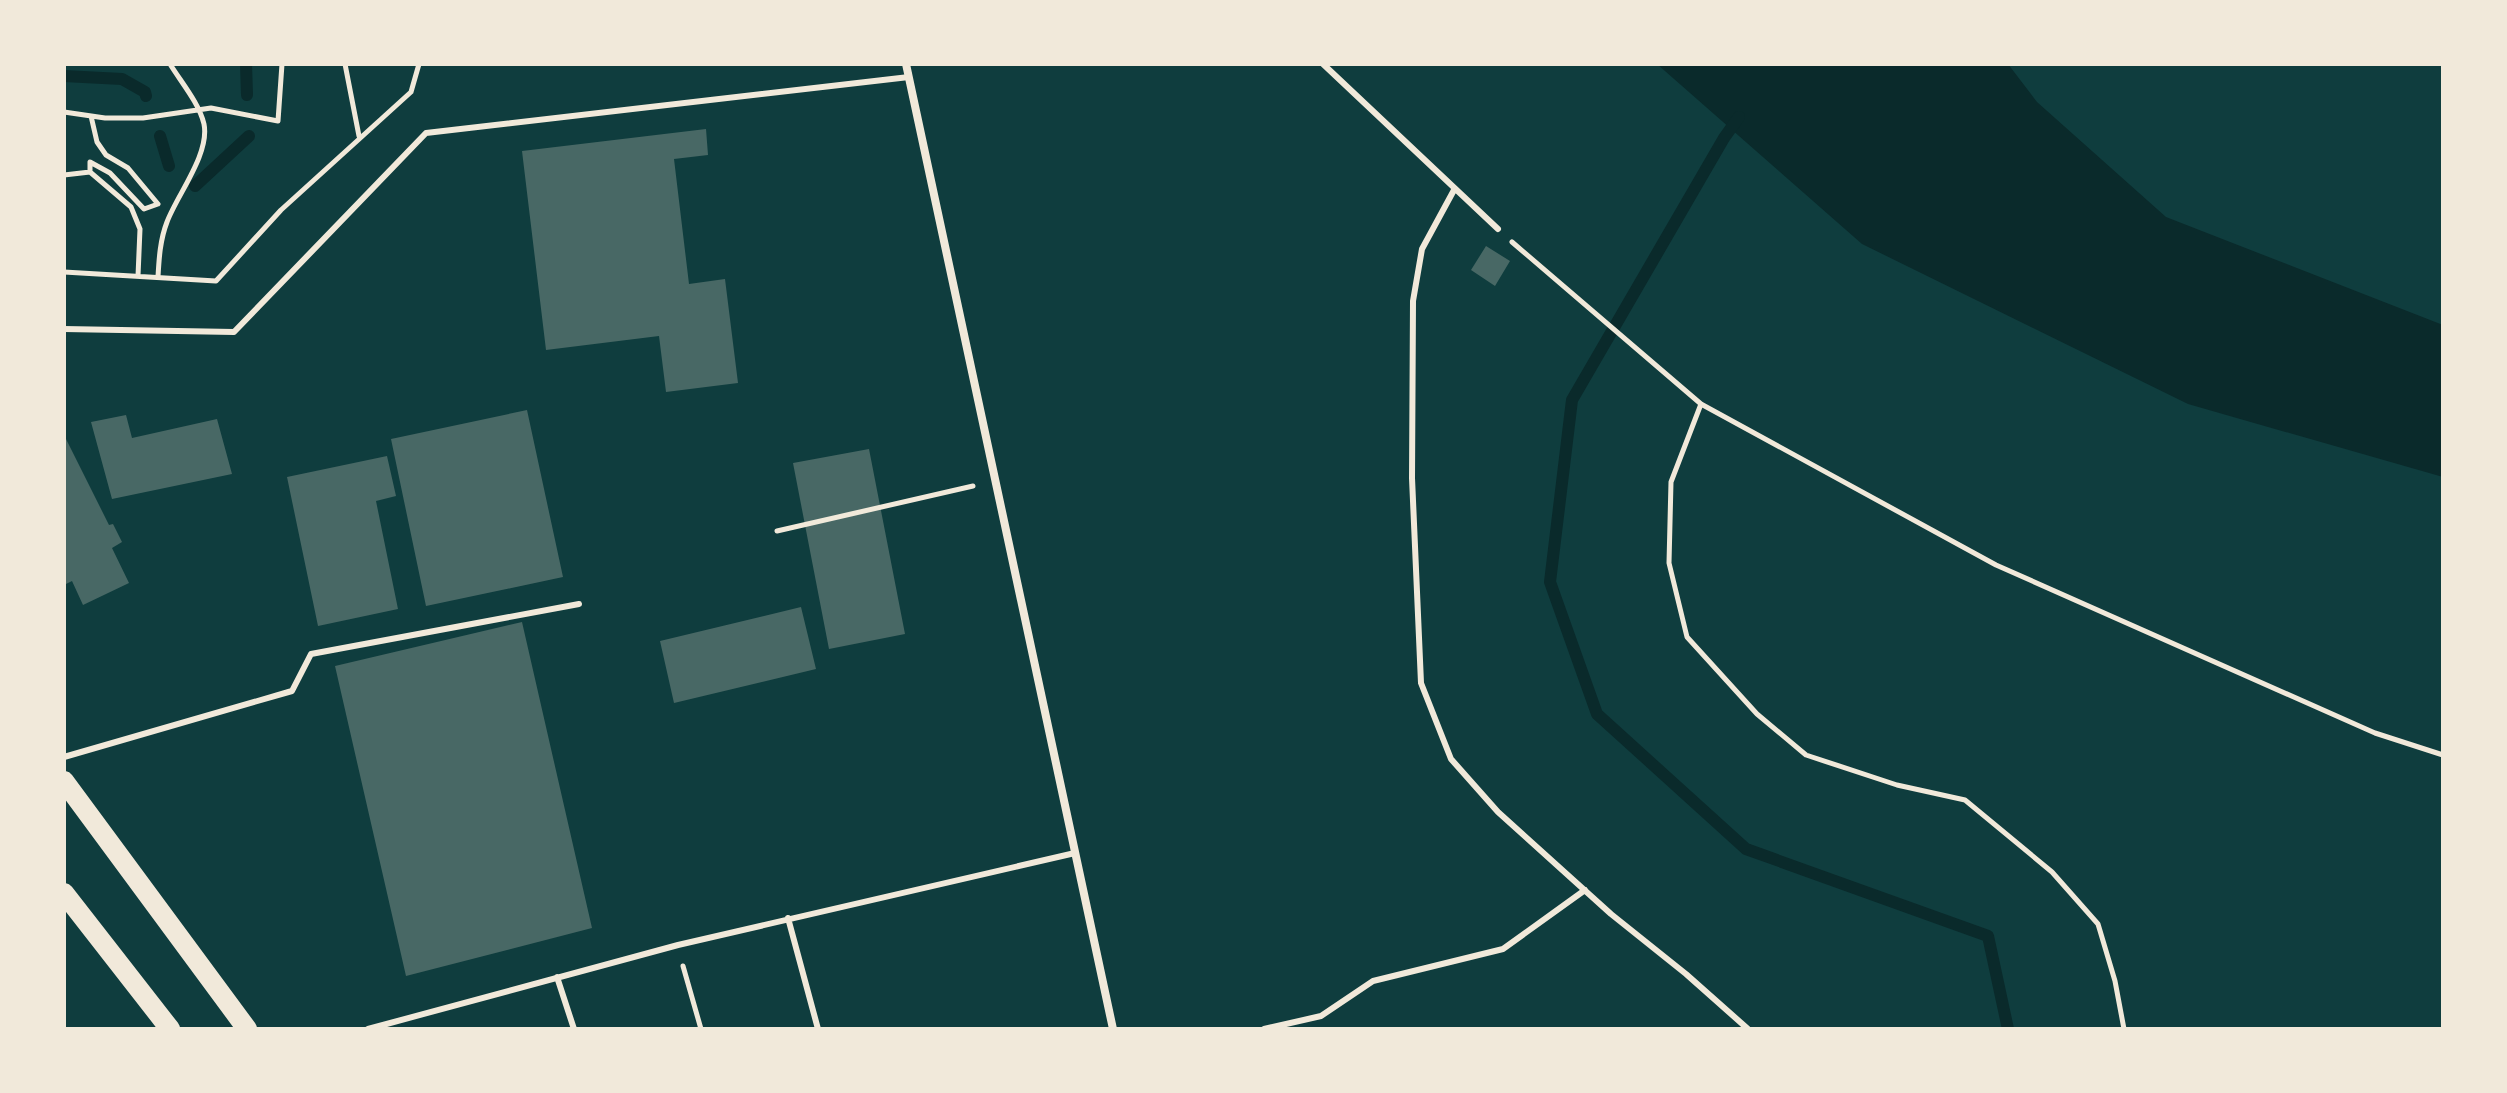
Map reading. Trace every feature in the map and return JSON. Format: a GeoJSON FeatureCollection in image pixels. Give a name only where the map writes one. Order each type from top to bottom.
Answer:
{"type":"FeatureCollection","features":[{"type":"Feature","properties":{"kind":"main road"},"geometry":{"type":"LineString","coordinates":[[64,781],[247,1029]]}},
{"type":"Feature","properties":{"kind":"main road"},"geometry":{"type":"LineString","coordinates":[[64,893],[170,1029]]}},
{"type":"Feature","properties":{"kind":"street"},"geometry":{"type":"LineString","coordinates":[[906,64],[1113,1029]]}},
{"type":"Feature","properties":{"kind":"lane"},"geometry":{"type":"LineString","coordinates":[[1323,64],[1498,229]]}},
{"type":"Feature","properties":{"kind":"lane"},"geometry":{"type":"LineString","coordinates":[[64,329],[234,332],[426,133],[909,77]]}},
{"type":"Feature","properties":{"kind":"lane"},"geometry":{"type":"LineString","coordinates":[[1454,190],[1422,249],[1413,301],[1412,478],[1421,683],[1451,759],[1498,812],[1748,1029]]}},
{"type":"Feature","properties":{"kind":"lane"},"geometry":{"type":"LineString","coordinates":[[64,757],[292,691],[311,654],[579,604]]}},
{"type":"Feature","properties":{"kind":"lane"},"geometry":{"type":"LineString","coordinates":[[368,1029],[678,945],[1075,853]]}},
{"type":"Feature","properties":{"kind":"lane"},"geometry":{"type":"LineString","coordinates":[[1264,1029],[1321,1016],[1373,981],[1503,949],[1585,890]]}},
{"type":"Feature","properties":{"kind":"lane"},"geometry":{"type":"LineString","coordinates":[[788,918],[818,1029]]}},
{"type":"Feature","properties":{"kind":"lane"},"geometry":{"type":"LineString","coordinates":[[557,977],[574,1029]]}},
{"type":"Feature","properties":{"kind":"path"},"geometry":{"type":"LineString","coordinates":[[158,277],[167,222],[201,152],[205,126],[198,108],[170,64]]}},
{"type":"Feature","properties":{"kind":"path"},"geometry":{"type":"LineString","coordinates":[[64,112],[105,118],[143,118],[211,108],[278,121],[282,64]]}},
{"type":"Feature","properties":{"kind":"path"},"geometry":{"type":"LineString","coordinates":[[345,64],[359,137]]}},
{"type":"Feature","properties":{"kind":"path"},"geometry":{"type":"LineString","coordinates":[[64,272],[216,281],[281,210],[411,92],[419,64]]}},
{"type":"Feature","properties":{"kind":"path"},"geometry":{"type":"LineString","coordinates":[[90,172],[90,162],[110,173],[144,209],[158,204],[128,168],[106,155],[97,142],[91,116]]}},
{"type":"Feature","properties":{"kind":"path"},"geometry":{"type":"LineString","coordinates":[[64,175],[90,172],[131,207],[140,229],[138,276]]}},
{"type":"Feature","properties":{"kind":"path"},"geometry":{"type":"LineString","coordinates":[[1498,229],[1539,268],[1701,404],[1996,565],[2375,733],[2443,755]]}},
{"type":"Feature","properties":{"kind":"path"},"geometry":{"type":"LineString","coordinates":[[1701,404],[1671,482],[1669,563],[1687,637],[1757,714],[1806,755],[1897,785],[1965,800],[2052,872],[2098,924],[2115,981],[2124,1029]]}},
{"type":"Feature","properties":{"kind":"path"},"geometry":{"type":"LineString","coordinates":[[777,531],[994,482]]}},
{"type":"Feature","properties":{"kind":"path"},"geometry":{"type":"LineString","coordinates":[[678,945],[701,1029]]}},
{"type":"Feature","properties":{"kind":"water"},"geometry":{"type":"Polygon","coordinates":[[[1657,64],[2008,64],[2037,102],[2166,217],[2443,325],[2443,477],[2188,404],[1862,244],[1657,64]]]}},
{"type":"Feature","properties":{"kind":"building"},"geometry":{"type":"Polygon","coordinates":[[[706,129],[708,155],[674,159],[689,284],[725,279],[738,383],[666,392],[659,336],[546,350],[522,151],[706,129]]]}},
{"type":"Feature","properties":{"kind":"building"},"geometry":{"type":"Polygon","coordinates":[[[1486,246],[1510,261],[1495,286],[1471,270],[1486,246]]]}},
{"type":"Feature","properties":{"kind":"building"},"geometry":{"type":"Polygon","coordinates":[[[527,410],[563,577],[426,606],[391,439],[527,410]]]}},
{"type":"Feature","properties":{"kind":"building"},"geometry":{"type":"Polygon","coordinates":[[[126,415],[132,438],[217,419],[232,474],[112,499],[91,422],[126,415]]]}},
{"type":"Feature","properties":{"kind":"building"},"geometry":{"type":"Polygon","coordinates":[[[64,435],[109,525],[113,524],[122,542],[112,548],[129,583],[83,605],[72,581],[64,585],[64,435]]]}},
{"type":"Feature","properties":{"kind":"building"},"geometry":{"type":"Polygon","coordinates":[[[869,449],[905,634],[829,649],[793,463],[869,449]]]}},
{"type":"Feature","properties":{"kind":"building"},"geometry":{"type":"Polygon","coordinates":[[[387,456],[396,496],[376,501],[398,609],[318,626],[287,477],[387,456]]]}},
{"type":"Feature","properties":{"kind":"building"},"geometry":{"type":"Polygon","coordinates":[[[801,607],[816,669],[674,703],[660,641],[801,607]]]}},
{"type":"Feature","properties":{"kind":"building"},"geometry":{"type":"Polygon","coordinates":[[[522,622],[592,928],[406,976],[335,666],[522,622]]]}},
{"type":"Feature","properties":{"kind":"waterway"},"geometry":{"type":"LineString","coordinates":[[246,64],[247,95]]}},
{"type":"Feature","properties":{"kind":"waterway"},"geometry":{"type":"LineString","coordinates":[[64,76],[122,79],[145,92],[146,96]]}},
{"type":"Feature","properties":{"kind":"waterway"},"geometry":{"type":"LineString","coordinates":[[1739,117],[1572,400],[1550,582],[1597,714],[1746,849],[1988,936],[2008,1029]]}},
{"type":"Feature","properties":{"kind":"waterway"},"geometry":{"type":"LineString","coordinates":[[160,136],[169,166]]}},
{"type":"Feature","properties":{"kind":"waterway"},"geometry":{"type":"LineString","coordinates":[[195,186],[249,136]]}}]}
